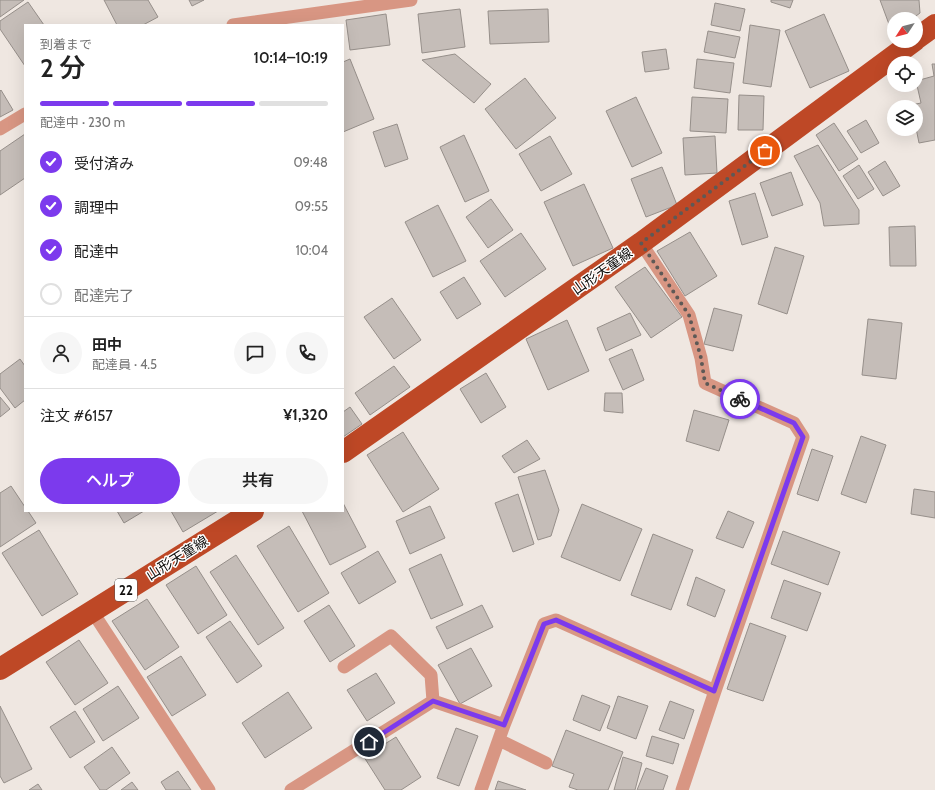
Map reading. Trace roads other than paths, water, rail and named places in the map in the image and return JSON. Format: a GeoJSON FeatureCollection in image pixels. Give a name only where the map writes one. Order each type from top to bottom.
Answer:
{"type":"FeatureCollection","features":[{"type":"Feature","properties":{"kind":"main road","name":"山形天童線"},"geometry":{"type":"LineString","coordinates":[[923,34],[935,25]]}},
{"type":"Feature","properties":{"kind":"main road","name":"山形天童線"},"geometry":{"type":"LineString","coordinates":[[344,451],[641,243],[904,48]]}},
{"type":"Feature","properties":{"kind":"main road","name":"山形天童線"},"geometry":{"type":"LineString","coordinates":[[0,669],[251,512]]}},
{"type":"Feature","properties":{"kind":"lane"},"geometry":{"type":"LineString","coordinates":[[240,24],[411,0]]}},
{"type":"Feature","properties":{"kind":"lane"},"geometry":{"type":"LineString","coordinates":[[0,129],[24,115]]}},
{"type":"Feature","properties":{"kind":"lane"},"geometry":{"type":"LineString","coordinates":[[641,243],[689,315],[701,358],[705,383],[794,423],[803,437],[714,691],[682,790]]}},
{"type":"Feature","properties":{"kind":"lane"},"geometry":{"type":"LineString","coordinates":[[92,611],[209,790]]}},
{"type":"Feature","properties":{"kind":"lane"},"geometry":{"type":"LineString","coordinates":[[481,790],[504,725],[544,624],[556,620],[714,691]]}},
{"type":"Feature","properties":{"kind":"lane"},"geometry":{"type":"LineString","coordinates":[[344,667],[391,636],[431,675],[433,701]]}},
{"type":"Feature","properties":{"kind":"lane"},"geometry":{"type":"LineString","coordinates":[[433,701],[504,725]]}},
{"type":"Feature","properties":{"kind":"lane"},"geometry":{"type":"LineString","coordinates":[[291,790],[433,701]]}},
{"type":"Feature","properties":{"kind":"lane"},"geometry":{"type":"LineString","coordinates":[[499,740],[546,763]]}}]}
